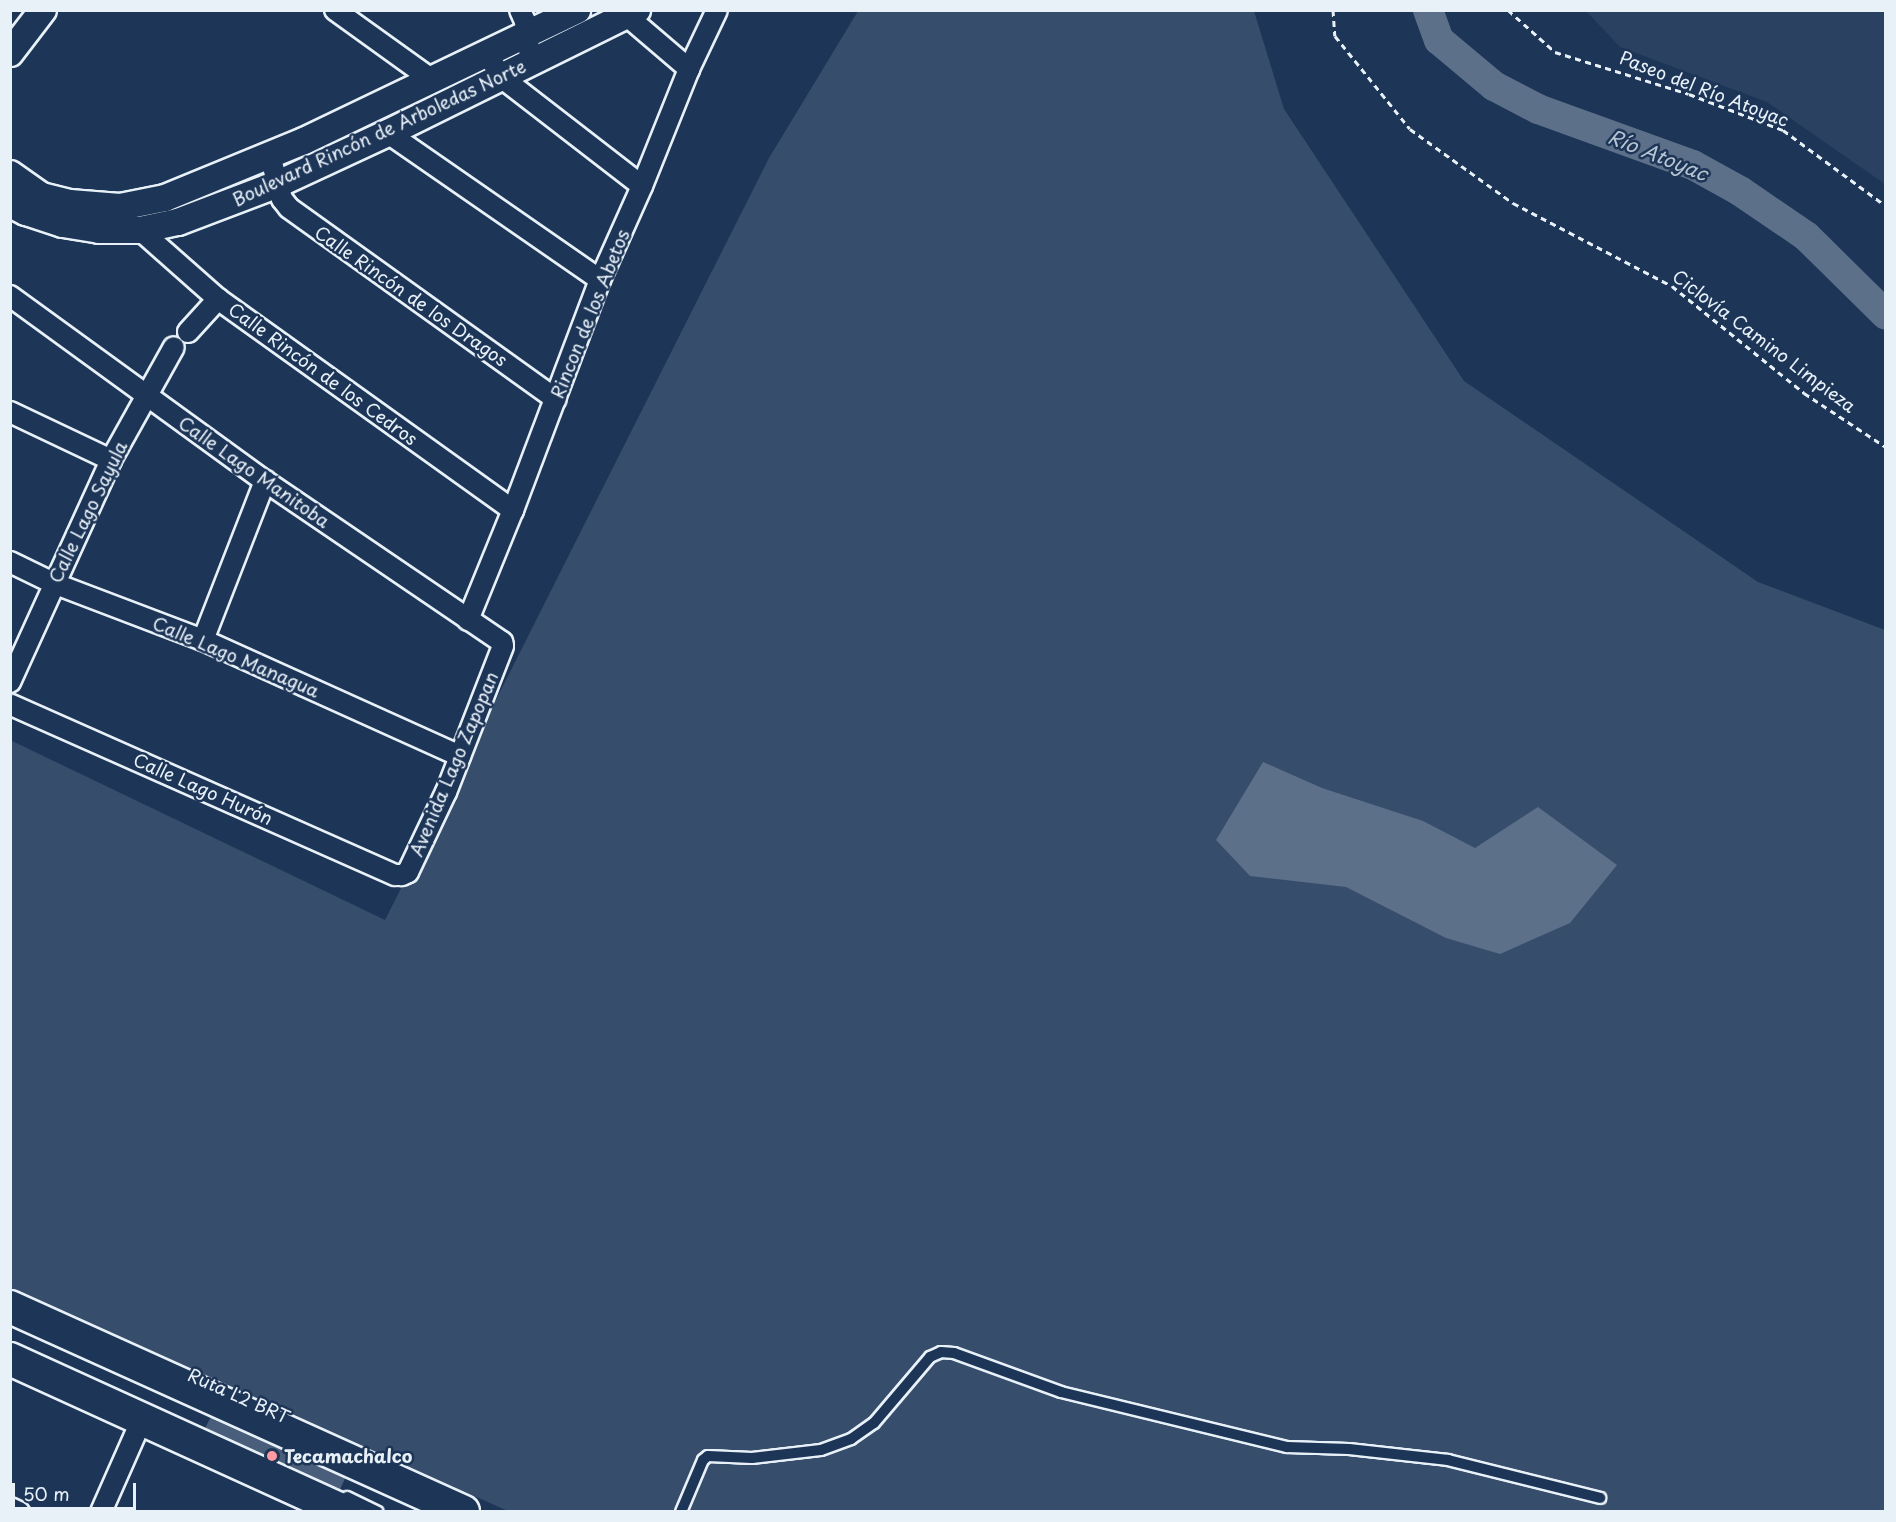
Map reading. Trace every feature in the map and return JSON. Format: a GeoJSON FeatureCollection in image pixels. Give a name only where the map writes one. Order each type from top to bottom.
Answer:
{"type":"FeatureCollection","features":[{"type":"Feature","properties":{"kind":"main road"},"geometry":{"type":"LineString","coordinates":[[10,1309],[463,1512]]}},
{"type":"Feature","properties":{"kind":"main road"},"geometry":{"type":"LineString","coordinates":[[10,1359],[142,1419],[341,1502]]}},
{"type":"Feature","properties":{"kind":"street"},"geometry":{"type":"LineString","coordinates":[[10,53],[43,10]]}},
{"type":"Feature","properties":{"kind":"street"},"geometry":{"type":"LineString","coordinates":[[335,10],[431,79]]}},
{"type":"Feature","properties":{"kind":"street"},"geometry":{"type":"LineString","coordinates":[[520,10],[525,21],[531,63]]}},
{"type":"Feature","properties":{"kind":"street","name":"Boulevard Rincón de Arboledas Norte"},"geometry":{"type":"LineString","coordinates":[[10,174],[42,196],[70,203],[120,207],[165,198],[304,141],[431,79],[527,36],[577,10]]}},
{"type":"Feature","properties":{"kind":"street","name":"Rincon de los Abetos"},"geometry":{"type":"LineString","coordinates":[[468,621],[556,399],[600,280],[642,186],[689,69],[717,10]]}},
{"type":"Feature","properties":{"kind":"street"},"geometry":{"type":"LineString","coordinates":[[632,13],[689,69]]}},
{"type":"Feature","properties":{"kind":"street","name":"Boulevard Rincón de Arboledas Norte"},"geometry":{"type":"LineString","coordinates":[[10,204],[26,212],[63,224],[99,230],[140,230],[178,222],[278,184],[317,164],[388,134],[632,13]]}},
{"type":"Feature","properties":{"kind":"street"},"geometry":{"type":"LineString","coordinates":[[488,54],[501,77],[642,186]]}},
{"type":"Feature","properties":{"kind":"street"},"geometry":{"type":"LineString","coordinates":[[388,134],[600,280]]}},
{"type":"Feature","properties":{"kind":"street"},"geometry":{"type":"LineString","coordinates":[[304,141],[317,164]]}},
{"type":"Feature","properties":{"kind":"street","name":"Calle Rincón de los Dragos"},"geometry":{"type":"LineString","coordinates":[[270,156],[278,184],[289,208],[556,399]]}},
{"type":"Feature","properties":{"kind":"street","name":"Calle Rincón de los Cedros"},"geometry":{"type":"LineString","coordinates":[[140,230],[218,299],[513,510]]}},
{"type":"Feature","properties":{"kind":"street","name":"Calle Lago Manitoba"},"geometry":{"type":"LineString","coordinates":[[10,296],[265,481],[502,642]]}},
{"type":"Feature","properties":{"kind":"street"},"geometry":{"type":"LineString","coordinates":[[188,332],[218,299]]}},
{"type":"Feature","properties":{"kind":"street","name":"Calle Lago Sayula"},"geometry":{"type":"LineString","coordinates":[[10,682],[53,583],[111,460],[174,347]]}},
{"type":"Feature","properties":{"kind":"street"},"geometry":{"type":"LineString","coordinates":[[10,412],[111,460]]}},
{"type":"Feature","properties":{"kind":"street"},"geometry":{"type":"LineString","coordinates":[[203,640],[265,481]]}},
{"type":"Feature","properties":{"kind":"street","name":"Calle Lago Managua"},"geometry":{"type":"LineString","coordinates":[[10,562],[53,583],[203,640],[460,756]]}},
{"type":"Feature","properties":{"kind":"street","name":"Avenida Lago Zapopan"},"geometry":{"type":"LineString","coordinates":[[394,875],[408,872],[460,756],[503,646],[502,642]]}},
{"type":"Feature","properties":{"kind":"street","name":"Calle Lago Hurón"},"geometry":{"type":"LineString","coordinates":[[10,704],[394,875]]}},
{"type":"Feature","properties":{"kind":"street"},"geometry":{"type":"LineString","coordinates":[[101,1512],[142,1419]]}},
{"type":"Feature","properties":{"kind":"street"},"geometry":{"type":"LineString","coordinates":[[10,1508],[19,1512]]}},
{"type":"Feature","properties":{"kind":"lane","name":"Ruta L2 BRT"},"geometry":{"type":"LineString","coordinates":[[10,1309],[454,1512]]}},
{"type":"Feature","properties":{"kind":"lane"},"geometry":{"type":"LineString","coordinates":[[681,1512],[703,1460],[708,1456],[752,1458],[821,1450],[851,1439],[874,1424],[930,1357],[941,1352],[954,1353],[1061,1392],[1287,1447],[1349,1449],[1448,1460],[1600,1498]]}},
{"type":"Feature","properties":{"kind":"lane"},"geometry":{"type":"LineString","coordinates":[[341,1502],[378,1512]]}},
{"type":"Feature","properties":{"kind":"path","name":"Ciclovía Camino Limpieza"},"geometry":{"type":"LineString","coordinates":[[1333,10],[1335,36],[1410,129],[1513,203],[1672,286],[1804,393],[1886,447]]}},
{"type":"Feature","properties":{"kind":"path","name":"Paseo del Río Atoyac"},"geometry":{"type":"LineString","coordinates":[[1508,10],[1555,52],[1689,94],[1783,130],[1886,206]]}},
{"type":"Feature","properties":{"kind":"shaded area"},"geometry":{"type":"Polygon","coordinates":[[[858,11],[1254,11],[1284,109],[1464,381],[1758,582],[1885,630],[1885,1511],[508,1511],[11,1291],[10,740],[385,920],[769,158],[858,11]]]}},
{"type":"Feature","properties":{"kind":"shaded area"},"geometry":{"type":"Polygon","coordinates":[[[1586,11],[1885,11],[1885,184],[1767,102],[1620,47],[1586,11]]]}},
{"type":"Feature","properties":{"kind":"shaded area"},"geometry":{"type":"Polygon","coordinates":[[[1263,762],[1322,788],[1423,821],[1475,848],[1538,807],[1617,865],[1570,923],[1500,954],[1446,938],[1346,887],[1250,876],[1216,840],[1263,762]]]}},
{"type":"Feature","properties":{"kind":"building"},"geometry":{"type":"Polygon","coordinates":[[[212,1415],[346,1476],[339,1492],[204,1430],[212,1415]]]}},
{"type":"Feature","properties":{"kind":"waterway","name":"Río Atoyac"},"geometry":{"type":"LineString","coordinates":[[1428,10],[1439,40],[1494,86],[1538,109],[1693,165],[1740,191],[1806,236],[1886,315]]}},
{"type":"Feature","properties":{"kind":"place","name":"Tecamachalco"},"geometry":{"type":"Point","coordinates":[272,1456]}}]}
